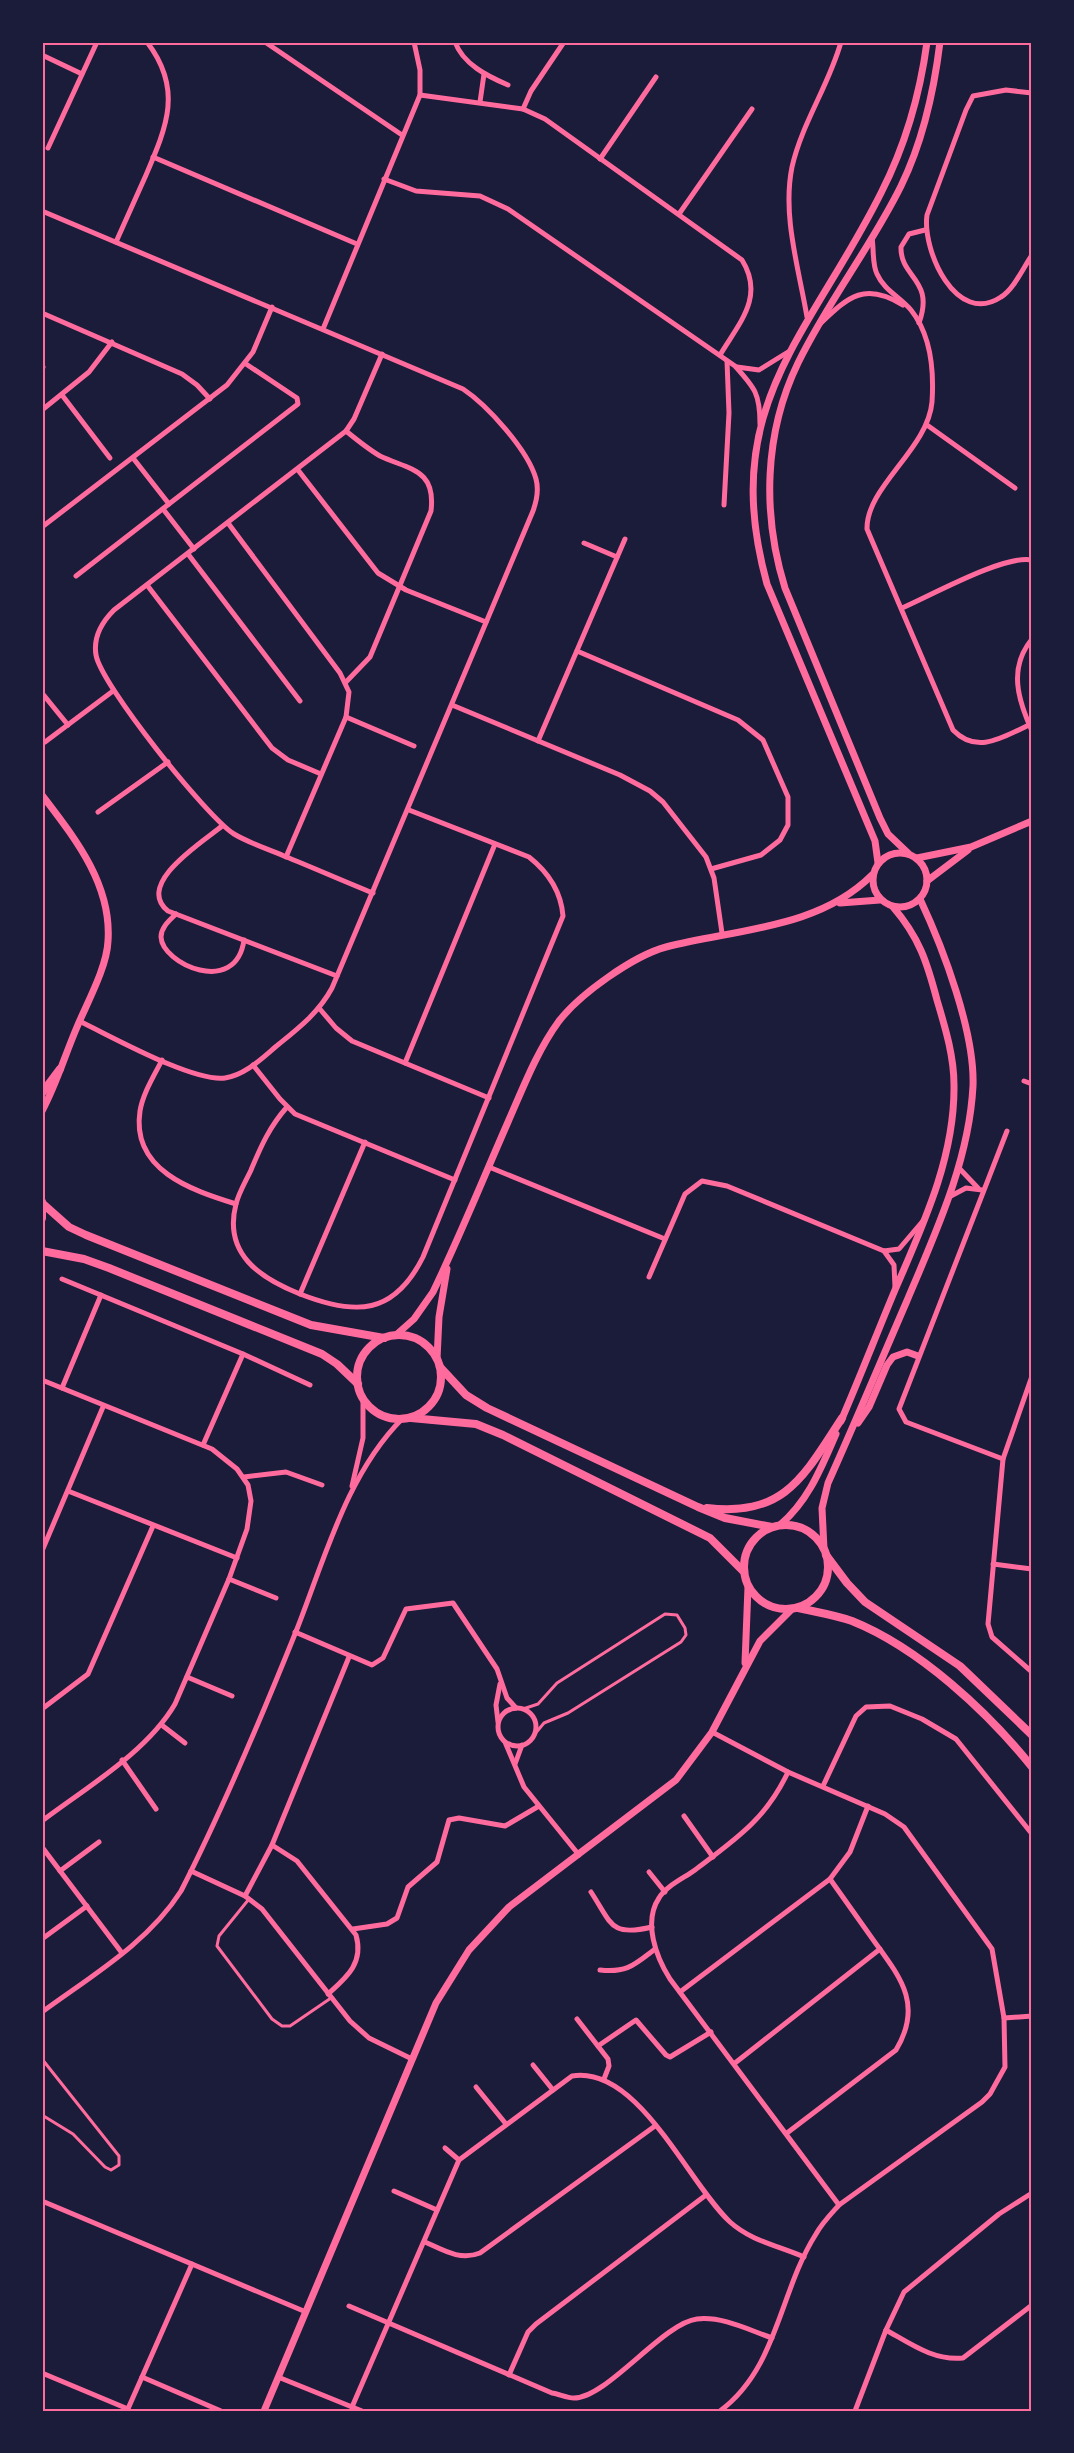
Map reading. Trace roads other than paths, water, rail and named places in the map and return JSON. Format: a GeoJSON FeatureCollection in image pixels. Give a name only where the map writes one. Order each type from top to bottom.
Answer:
{"type":"FeatureCollection","features":[{"type":"Feature","properties":{"kind":"main road"},"geometry":{"type":"LineString","coordinates":[[42,1093],[60,1069]]}},
{"type":"Feature","properties":{"kind":"main road"},"geometry":{"type":"LineString","coordinates":[[42,1203],[42,1218]]}},
{"type":"Feature","properties":{"kind":"main road"},"geometry":{"type":"LineString","coordinates":[[42,1203],[69,1227],[86,1235],[301,1320],[333,1330],[384,1338]]}},
{"type":"Feature","properties":{"kind":"main road"},"geometry":{"type":"LineString","coordinates":[[42,1251],[84,1259],[109,1268],[302,1346],[338,1364],[358,1383]]}},
{"type":"Feature","properties":{"kind":"main road"},"geometry":{"type":"LineString","coordinates":[[1032,1735],[960,1666],[865,1602],[847,1583],[818,1540],[801,1528],[731,1520],[698,1507],[488,1408],[466,1395],[423,1342],[410,1336],[396,1335],[384,1338],[371,1346],[362,1359],[358,1383],[363,1398],[380,1414],[406,1418],[448,1419],[476,1424],[503,1435],[710,1538],[743,1571],[748,1587],[754,1596],[771,1608],[795,1609],[850,1621],[900,1646],[945,1680],[985,1717],[1032,1767]]}},
{"type":"Feature","properties":{"kind":"main road"},"geometry":{"type":"LineString","coordinates":[[406,1418],[425,1410],[435,1398],[441,1383],[439,1363]]}},
{"type":"Feature","properties":{"kind":"main road"},"geometry":{"type":"LineString","coordinates":[[698,1507],[735,1511],[767,1503],[784,1494],[812,1463],[842,1418]]}},
{"type":"Feature","properties":{"kind":"main road"},"geometry":{"type":"LineString","coordinates":[[743,1571],[747,1549],[762,1532],[776,1526]]}},
{"type":"Feature","properties":{"kind":"main road"},"geometry":{"type":"LineString","coordinates":[[795,1609],[817,1596],[823,1587],[828,1566],[825,1552]]}},
{"type":"Feature","properties":{"kind":"street"},"geometry":{"type":"LineString","coordinates":[[48,148],[97,42]]}},
{"type":"Feature","properties":{"kind":"street"},"geometry":{"type":"LineString","coordinates":[[116,242],[168,118],[170,101],[163,68],[147,42]]}},
{"type":"Feature","properties":{"kind":"street"},"geometry":{"type":"LineString","coordinates":[[265,42],[402,135]]}},
{"type":"Feature","properties":{"kind":"street"},"geometry":{"type":"LineString","coordinates":[[323,329],[420,95],[420,69],[414,42]]}},
{"type":"Feature","properties":{"kind":"street"},"geometry":{"type":"LineString","coordinates":[[455,42],[462,54],[484,74],[508,85]]}},
{"type":"Feature","properties":{"kind":"street"},"geometry":{"type":"LineString","coordinates":[[523,109],[531,91],[564,42]]}},
{"type":"Feature","properties":{"kind":"street"},"geometry":{"type":"LineString","coordinates":[[807,317],[789,212],[790,187],[793,166],[817,99],[835,63],[841,42]]}},
{"type":"Feature","properties":{"kind":"street"},"geometry":{"type":"LineString","coordinates":[[760,427],[771,387],[788,352],[856,238],[894,163],[913,112],[927,42]]}},
{"type":"Feature","properties":{"kind":"street"},"geometry":{"type":"LineString","coordinates":[[927,881],[925,868],[917,858],[908,853],[888,834],[880,818],[785,588],[769,516],[769,478],[783,401],[798,361],[901,186],[915,151],[936,75],[940,42]]}},
{"type":"Feature","properties":{"kind":"street"},"geometry":{"type":"LineString","coordinates":[[42,55],[82,74]]}},
{"type":"Feature","properties":{"kind":"street"},"geometry":{"type":"LineString","coordinates":[[480,102],[484,74]]}},
{"type":"Feature","properties":{"kind":"street"},"geometry":{"type":"LineString","coordinates":[[600,159],[656,77]]}},
{"type":"Feature","properties":{"kind":"street"},"geometry":{"type":"LineString","coordinates":[[1032,93],[1006,90],[985,92],[974,96],[966,110],[927,214],[925,230],[928,248],[938,271],[954,290],[970,301],[982,304],[1002,297],[1032,255]]}},
{"type":"Feature","properties":{"kind":"street"},"geometry":{"type":"LineString","coordinates":[[420,95],[523,109],[552,123],[742,260],[749,272],[751,298],[720,355]]}},
{"type":"Feature","properties":{"kind":"street"},"geometry":{"type":"LineString","coordinates":[[679,214],[752,109]]}},
{"type":"Feature","properties":{"kind":"street"},"geometry":{"type":"LineString","coordinates":[[153,157],[357,244]]}},
{"type":"Feature","properties":{"kind":"street"},"geometry":{"type":"LineString","coordinates":[[384,179],[416,191],[470,195],[499,204],[720,355],[735,366],[756,391],[760,402],[760,427],[753,479],[754,512],[762,563],[771,594],[875,841],[878,863]]}},
{"type":"Feature","properties":{"kind":"street"},"geometry":{"type":"LineString","coordinates":[[42,212],[272,307],[474,396],[494,416],[532,469],[536,480],[536,502],[409,810],[337,976],[320,1008],[254,1065],[232,1076],[213,1078],[162,1060],[79,1021]]}},
{"type":"Feature","properties":{"kind":"street"},"geometry":{"type":"LineString","coordinates":[[919,323],[923,306],[921,288],[903,262],[900,247],[909,234],[925,230]]}},
{"type":"Feature","properties":{"kind":"street"},"geometry":{"type":"LineString","coordinates":[[872,238],[876,272],[884,286],[912,311],[919,323],[930,355],[932,403],[927,425],[870,509],[867,529],[953,730],[958,736],[970,742],[985,743],[1031,728],[1017,689],[1016,674],[1020,659],[1032,639]]}},
{"type":"Feature","properties":{"kind":"street"},"geometry":{"type":"LineString","coordinates":[[818,327],[847,298],[860,294],[879,294],[912,311]]}},
{"type":"Feature","properties":{"kind":"street"},"geometry":{"type":"LineString","coordinates":[[42,527],[227,385],[246,364],[272,307]]}},
{"type":"Feature","properties":{"kind":"street"},"geometry":{"type":"LineString","coordinates":[[42,313],[182,374],[210,399]]}},
{"type":"Feature","properties":{"kind":"street"},"geometry":{"type":"LineString","coordinates":[[42,410],[96,365],[112,342]]}},
{"type":"Feature","properties":{"kind":"street"},"geometry":{"type":"LineString","coordinates":[[735,366],[759,370],[788,352]]}},
{"type":"Feature","properties":{"kind":"street"},"geometry":{"type":"LineString","coordinates":[[373,893],[236,835],[222,826],[168,762],[113,691],[96,655],[98,635],[107,617],[346,431],[354,419],[382,354]]}},
{"type":"Feature","properties":{"kind":"street"},"geometry":{"type":"LineString","coordinates":[[724,505],[729,413],[727,361]]}},
{"type":"Feature","properties":{"kind":"street"},"geometry":{"type":"LineString","coordinates":[[76,576],[298,404],[297,398],[246,364]]}},
{"type":"Feature","properties":{"kind":"street"},"geometry":{"type":"LineString","coordinates":[[62,395],[110,458]]}},
{"type":"Feature","properties":{"kind":"street"},"geometry":{"type":"LineString","coordinates":[[927,425],[1015,488]]}},
{"type":"Feature","properties":{"kind":"street"},"geometry":{"type":"LineString","coordinates":[[346,431],[373,452],[411,467],[422,475],[429,485],[433,498],[431,511],[370,657],[346,682]]}},
{"type":"Feature","properties":{"kind":"street"},"geometry":{"type":"LineString","coordinates":[[133,458],[169,504]]}},
{"type":"Feature","properties":{"kind":"street"},"geometry":{"type":"LineString","coordinates":[[298,470],[370,564],[398,586],[486,622]]}},
{"type":"Feature","properties":{"kind":"street"},"geometry":{"type":"LineString","coordinates":[[163,509],[194,549]]}},
{"type":"Feature","properties":{"kind":"street"},"geometry":{"type":"LineString","coordinates":[[228,523],[346,682],[350,703],[286,857]]}},
{"type":"Feature","properties":{"kind":"street"},"geometry":{"type":"LineString","coordinates":[[538,741],[625,539]]}},
{"type":"Feature","properties":{"kind":"street"},"geometry":{"type":"LineString","coordinates":[[584,543],[617,556]]}},
{"type":"Feature","properties":{"kind":"street"},"geometry":{"type":"LineString","coordinates":[[188,554],[300,701]]}},
{"type":"Feature","properties":{"kind":"street"},"geometry":{"type":"LineString","coordinates":[[902,608],[1001,564],[1025,559],[1032,560]]}},
{"type":"Feature","properties":{"kind":"street"},"geometry":{"type":"LineString","coordinates":[[147,585],[272,748],[288,760],[321,774]]}},
{"type":"Feature","properties":{"kind":"street"},"geometry":{"type":"LineString","coordinates":[[577,651],[738,720],[756,732],[768,749],[788,797],[790,818],[784,833],[774,847],[761,855],[711,869]]}},
{"type":"Feature","properties":{"kind":"street"},"geometry":{"type":"LineString","coordinates":[[45,742],[113,691]]}},
{"type":"Feature","properties":{"kind":"street"},"geometry":{"type":"LineString","coordinates":[[42,693],[68,725]]}},
{"type":"Feature","properties":{"kind":"street"},"geometry":{"type":"LineString","coordinates":[[452,705],[620,775],[650,791],[699,845],[711,869],[722,933]]}},
{"type":"Feature","properties":{"kind":"street"},"geometry":{"type":"LineString","coordinates":[[346,717],[414,746]]}},
{"type":"Feature","properties":{"kind":"street"},"geometry":{"type":"LineString","coordinates":[[98,812],[168,762]]}},
{"type":"Feature","properties":{"kind":"street"},"geometry":{"type":"LineString","coordinates":[[42,795],[81,846],[102,893],[108,942],[43,1109],[42,1121]]}},
{"type":"Feature","properties":{"kind":"street"},"geometry":{"type":"LineString","coordinates":[[287,1107],[267,1132],[236,1204],[234,1224],[237,1243],[246,1260],[259,1275],[300,1294],[329,1305],[355,1308],[375,1304],[394,1294],[416,1271],[563,915],[558,890],[539,865],[518,851],[409,810]]}},
{"type":"Feature","properties":{"kind":"street"},"geometry":{"type":"LineString","coordinates":[[917,858],[971,847],[1032,821]]}},
{"type":"Feature","properties":{"kind":"street"},"geometry":{"type":"LineString","coordinates":[[222,826],[171,867],[160,891],[160,902],[166,910],[337,976]]}},
{"type":"Feature","properties":{"kind":"street"},"geometry":{"type":"LineString","coordinates":[[405,1063],[495,844]]}},
{"type":"Feature","properties":{"kind":"street"},"geometry":{"type":"LineString","coordinates":[[893,907],[907,906],[920,898],[927,881],[971,847]]}},
{"type":"Feature","properties":{"kind":"street"},"geometry":{"type":"LineString","coordinates":[[834,904],[872,875],[878,863],[894,853],[908,853]]}},
{"type":"Feature","properties":{"kind":"street"},"geometry":{"type":"LineString","coordinates":[[776,1526],[801,1506],[813,1484],[926,1215],[944,1162],[951,1128],[954,1084],[949,1044],[928,966],[914,932],[893,907],[880,900],[875,893],[872,875]]}},
{"type":"Feature","properties":{"kind":"street"},"geometry":{"type":"LineString","coordinates":[[825,1552],[823,1499],[948,1198],[969,1120],[972,1064],[956,993],[920,898]]}},
{"type":"Feature","properties":{"kind":"street"},"geometry":{"type":"LineString","coordinates":[[396,1335],[426,1305],[537,1058],[560,1020],[590,992],[628,965],[662,948],[722,933],[764,927],[834,904],[880,900]]}},
{"type":"Feature","properties":{"kind":"street"},"geometry":{"type":"LineString","coordinates":[[176,914],[163,928],[162,941],[170,953],[184,963],[215,973],[222,972],[236,964],[242,953],[244,940]]}},
{"type":"Feature","properties":{"kind":"street"},"geometry":{"type":"LineString","coordinates":[[320,1008],[336,1028],[352,1041],[489,1098]]}},
{"type":"Feature","properties":{"kind":"street"},"geometry":{"type":"LineString","coordinates":[[162,1060],[141,1110],[141,1139],[147,1154],[157,1167],[185,1186],[236,1204]]}},
{"type":"Feature","properties":{"kind":"street"},"geometry":{"type":"LineString","coordinates":[[254,1065],[287,1107],[304,1119],[455,1180]]}},
{"type":"Feature","properties":{"kind":"street"},"geometry":{"type":"LineString","coordinates":[[1024,1081],[1032,1084]]}},
{"type":"Feature","properties":{"kind":"street"},"geometry":{"type":"LineString","coordinates":[[1003,1459],[902,1419],[900,1405],[982,1190],[1007,1131]]}},
{"type":"Feature","properties":{"kind":"street"},"geometry":{"type":"LineString","coordinates":[[300,1294],[365,1142]]}},
{"type":"Feature","properties":{"kind":"street"},"geometry":{"type":"LineString","coordinates":[[489,1167],[665,1239]]}},
{"type":"Feature","properties":{"kind":"street"},"geometry":{"type":"LineString","coordinates":[[958,1167],[972,1184],[982,1190]]}},
{"type":"Feature","properties":{"kind":"street"},"geometry":{"type":"LineString","coordinates":[[649,1277],[685,1194],[702,1181],[711,1182],[884,1251],[898,1249],[926,1215]]}},
{"type":"Feature","properties":{"kind":"street"},"geometry":{"type":"LineString","coordinates":[[948,1198],[966,1188],[982,1190]]}},
{"type":"Feature","properties":{"kind":"street"},"geometry":{"type":"LineString","coordinates":[[884,1251],[894,1264],[895,1290]]}},
{"type":"Feature","properties":{"kind":"street"},"geometry":{"type":"LineString","coordinates":[[439,1363],[439,1317],[449,1258]]}},
{"type":"Feature","properties":{"kind":"street"},"geometry":{"type":"LineString","coordinates":[[62,1280],[243,1353],[310,1385]]}},
{"type":"Feature","properties":{"kind":"street"},"geometry":{"type":"LineString","coordinates":[[62,1388],[101,1295]]}},
{"type":"Feature","properties":{"kind":"street"},"geometry":{"type":"LineString","coordinates":[[851,1432],[869,1407],[887,1365],[893,1357],[907,1352],[918,1356]]}},
{"type":"Feature","properties":{"kind":"street"},"geometry":{"type":"LineString","coordinates":[[203,1445],[243,1353]]}},
{"type":"Feature","properties":{"kind":"street"},"geometry":{"type":"LineString","coordinates":[[1032,1376],[1003,1459],[988,1629],[992,1637],[1032,1672]]}},
{"type":"Feature","properties":{"kind":"street"},"geometry":{"type":"LineString","coordinates":[[42,1380],[103,1407],[203,1445],[230,1462],[244,1477],[251,1501],[250,1516],[229,1579],[163,1726],[42,1821]]}},
{"type":"Feature","properties":{"kind":"street"},"geometry":{"type":"LineString","coordinates":[[349,1500],[360,1459],[363,1398]]}},
{"type":"Feature","properties":{"kind":"street"},"geometry":{"type":"LineString","coordinates":[[42,1551],[44,1541],[68,1491],[103,1407]]}},
{"type":"Feature","properties":{"kind":"street"},"geometry":{"type":"LineString","coordinates":[[42,2012],[122,1953],[158,1923],[171,1907],[191,1871],[367,1461],[406,1418]]}},
{"type":"Feature","properties":{"kind":"street"},"geometry":{"type":"LineString","coordinates":[[244,1477],[286,1472],[322,1485]]}},
{"type":"Feature","properties":{"kind":"street"},"geometry":{"type":"LineString","coordinates":[[68,1491],[237,1558]]}},
{"type":"Feature","properties":{"kind":"street"},"geometry":{"type":"LineString","coordinates":[[42,1709],[88,1674],[153,1526]]}},
{"type":"Feature","properties":{"kind":"street"},"geometry":{"type":"LineString","coordinates":[[993,1564],[1032,1569]]}},
{"type":"Feature","properties":{"kind":"street"},"geometry":{"type":"LineString","coordinates":[[229,1579],[276,1599]]}},
{"type":"Feature","properties":{"kind":"street"},"geometry":{"type":"LineString","coordinates":[[744,1668],[748,1587]]}},
{"type":"Feature","properties":{"kind":"street"},"geometry":{"type":"LineString","coordinates":[[295,1632],[368,1665],[377,1664],[383,1658],[406,1610],[451,1602],[461,1612],[501,1679],[507,1698],[516,1708]]}},
{"type":"Feature","properties":{"kind":"street"},"geometry":{"type":"LineString","coordinates":[[264,2411],[436,2003],[469,1950],[509,1907],[676,1780],[712,1732],[744,1668],[764,1635],[795,1609]]}},
{"type":"Feature","properties":{"kind":"street"},"geometry":{"type":"LineString","coordinates":[[247,1898],[272,1845],[349,1657]]}},
{"type":"Feature","properties":{"kind":"street"},"geometry":{"type":"LineString","coordinates":[[186,1677],[232,1696]]}},
{"type":"Feature","properties":{"kind":"street"},"geometry":{"type":"LineString","coordinates":[[501,1679],[496,1705],[500,1736],[505,1742],[520,1783],[579,1855]]}},
{"type":"Feature","properties":{"kind":"street"},"geometry":{"type":"LineString","coordinates":[[823,1786],[856,1716],[866,1707],[890,1706],[922,1719],[956,1739],[1032,1834]]}},
{"type":"Feature","properties":{"kind":"street"},"geometry":{"type":"LineString","coordinates":[[498,1724],[502,1715],[516,1708],[531,1713],[535,1722],[534,1735],[522,1745],[514,1765]]}},
{"type":"Feature","properties":{"kind":"street"},"geometry":{"type":"LineString","coordinates":[[163,1726],[185,1743]]}},
{"type":"Feature","properties":{"kind":"street"},"geometry":{"type":"LineString","coordinates":[[712,1732],[788,1772],[868,1806],[904,1827],[987,1939],[995,1960],[1004,2018],[1005,2067],[990,2094],[839,2205],[815,2234],[772,2338],[744,2391],[720,2411]]}},
{"type":"Feature","properties":{"kind":"street"},"geometry":{"type":"LineString","coordinates":[[505,1742],[522,1745]]}},
{"type":"Feature","properties":{"kind":"street"},"geometry":{"type":"LineString","coordinates":[[122,1760],[156,1809]]}},
{"type":"Feature","properties":{"kind":"street"},"geometry":{"type":"LineString","coordinates":[[788,1772],[777,1795],[763,1815],[713,1857],[665,1892],[656,1903],[652,1927],[655,1949],[661,1965],[839,2205]]}},
{"type":"Feature","properties":{"kind":"street"},"geometry":{"type":"LineString","coordinates":[[352,1929],[387,1924],[397,1918],[408,1887],[437,1862],[449,1820],[459,1818],[505,1826],[539,1806]]}},
{"type":"Feature","properties":{"kind":"street"},"geometry":{"type":"LineString","coordinates":[[680,1992],[830,1880],[850,1852],[868,1806]]}},
{"type":"Feature","properties":{"kind":"street"},"geometry":{"type":"LineString","coordinates":[[684,1816],[713,1857]]}},
{"type":"Feature","properties":{"kind":"street"},"geometry":{"type":"LineString","coordinates":[[60,1871],[99,1842]]}},
{"type":"Feature","properties":{"kind":"street"},"geometry":{"type":"LineString","coordinates":[[272,1845],[297,1861],[352,1929],[359,1948],[357,1961],[351,1973],[330,1996]]}},
{"type":"Feature","properties":{"kind":"street"},"geometry":{"type":"LineString","coordinates":[[42,1847],[122,1953]]}},
{"type":"Feature","properties":{"kind":"street"},"geometry":{"type":"LineString","coordinates":[[191,1871],[247,1898],[273,1920],[330,1996],[362,2032],[412,2059]]}},
{"type":"Feature","properties":{"kind":"street"},"geometry":{"type":"LineString","coordinates":[[649,1872],[665,1892]]}},
{"type":"Feature","properties":{"kind":"street"},"geometry":{"type":"LineString","coordinates":[[787,2133],[883,2063],[896,2050],[904,2037],[909,2016],[905,1988],[880,1948],[830,1880]]}},
{"type":"Feature","properties":{"kind":"street"},"geometry":{"type":"LineString","coordinates":[[591,1892],[617,1929],[626,1932],[652,1927]]}},
{"type":"Feature","properties":{"kind":"street"},"geometry":{"type":"LineString","coordinates":[[42,1939],[87,1906]]}},
{"type":"Feature","properties":{"kind":"street"},"geometry":{"type":"LineString","coordinates":[[735,2063],[880,1948]]}},
{"type":"Feature","properties":{"kind":"street"},"geometry":{"type":"LineString","coordinates":[[600,1970],[617,1972],[628,1969],[655,1949]]}},
{"type":"Feature","properties":{"kind":"street"},"geometry":{"type":"LineString","coordinates":[[1004,2018],[1032,2016]]}},
{"type":"Feature","properties":{"kind":"street"},"geometry":{"type":"LineString","coordinates":[[577,2019],[609,2062],[604,2079]]}},
{"type":"Feature","properties":{"kind":"street"},"geometry":{"type":"LineString","coordinates":[[598,2046],[636,2020],[666,2055],[670,2056],[711,2032]]}},
{"type":"Feature","properties":{"kind":"street"},"geometry":{"type":"LineString","coordinates":[[533,2065],[553,2090]]}},
{"type":"Feature","properties":{"kind":"street"},"geometry":{"type":"LineString","coordinates":[[352,2407],[459,2160],[572,2076],[586,2075],[604,2079],[628,2095],[655,2126],[706,2195],[729,2220],[745,2233],[804,2257]]}},
{"type":"Feature","properties":{"kind":"street"},"geometry":{"type":"LineString","coordinates":[[476,2087],[506,2124]]}},
{"type":"Feature","properties":{"kind":"street"},"geometry":{"type":"LineString","coordinates":[[425,2242],[457,2256],[471,2257],[480,2253],[655,2126]]}},
{"type":"Feature","properties":{"kind":"street"},"geometry":{"type":"LineString","coordinates":[[445,2148],[459,2160]]}},
{"type":"Feature","properties":{"kind":"street"},"geometry":{"type":"LineString","coordinates":[[394,2191],[438,2210]]}},
{"type":"Feature","properties":{"kind":"street"},"geometry":{"type":"LineString","coordinates":[[855,2411],[886,2330],[899,2300],[909,2286],[999,2214],[1032,2193]]}},
{"type":"Feature","properties":{"kind":"street"},"geometry":{"type":"LineString","coordinates":[[509,2375],[524,2341],[536,2324],[706,2195]]}},
{"type":"Feature","properties":{"kind":"street"},"geometry":{"type":"LineString","coordinates":[[42,2201],[306,2312]]}},
{"type":"Feature","properties":{"kind":"street"},"geometry":{"type":"LineString","coordinates":[[42,2373],[128,2410],[192,2264]]}},
{"type":"Feature","properties":{"kind":"street"},"geometry":{"type":"LineString","coordinates":[[349,2306],[509,2375],[574,2398],[596,2390],[676,2328],[695,2319],[716,2319],[772,2338]]}},
{"type":"Feature","properties":{"kind":"street"},"geometry":{"type":"LineString","coordinates":[[886,2330],[933,2356],[950,2359],[963,2358],[1032,2306]]}},
{"type":"Feature","properties":{"kind":"street"},"geometry":{"type":"LineString","coordinates":[[142,2377],[221,2411]]}},
{"type":"Feature","properties":{"kind":"street"},"geometry":{"type":"LineString","coordinates":[[278,2377],[362,2411]]}},
{"type":"Feature","properties":{"kind":"lane"},"geometry":{"type":"LineString","coordinates":[[523,1709],[538,1704],[557,1683],[665,1614],[676,1615],[685,1628],[686,1635],[681,1642],[568,1713],[544,1723],[534,1735]]}},
{"type":"Feature","properties":{"kind":"lane"},"geometry":{"type":"LineString","coordinates":[[247,1898],[219,1936],[217,1946],[272,2019],[282,2026],[290,2026],[330,1996]]}},
{"type":"Feature","properties":{"kind":"lane"},"geometry":{"type":"LineString","coordinates":[[42,2060],[118,2156],[119,2165],[115,2169],[105,2167],[73,2134],[42,2115]]}}]}
